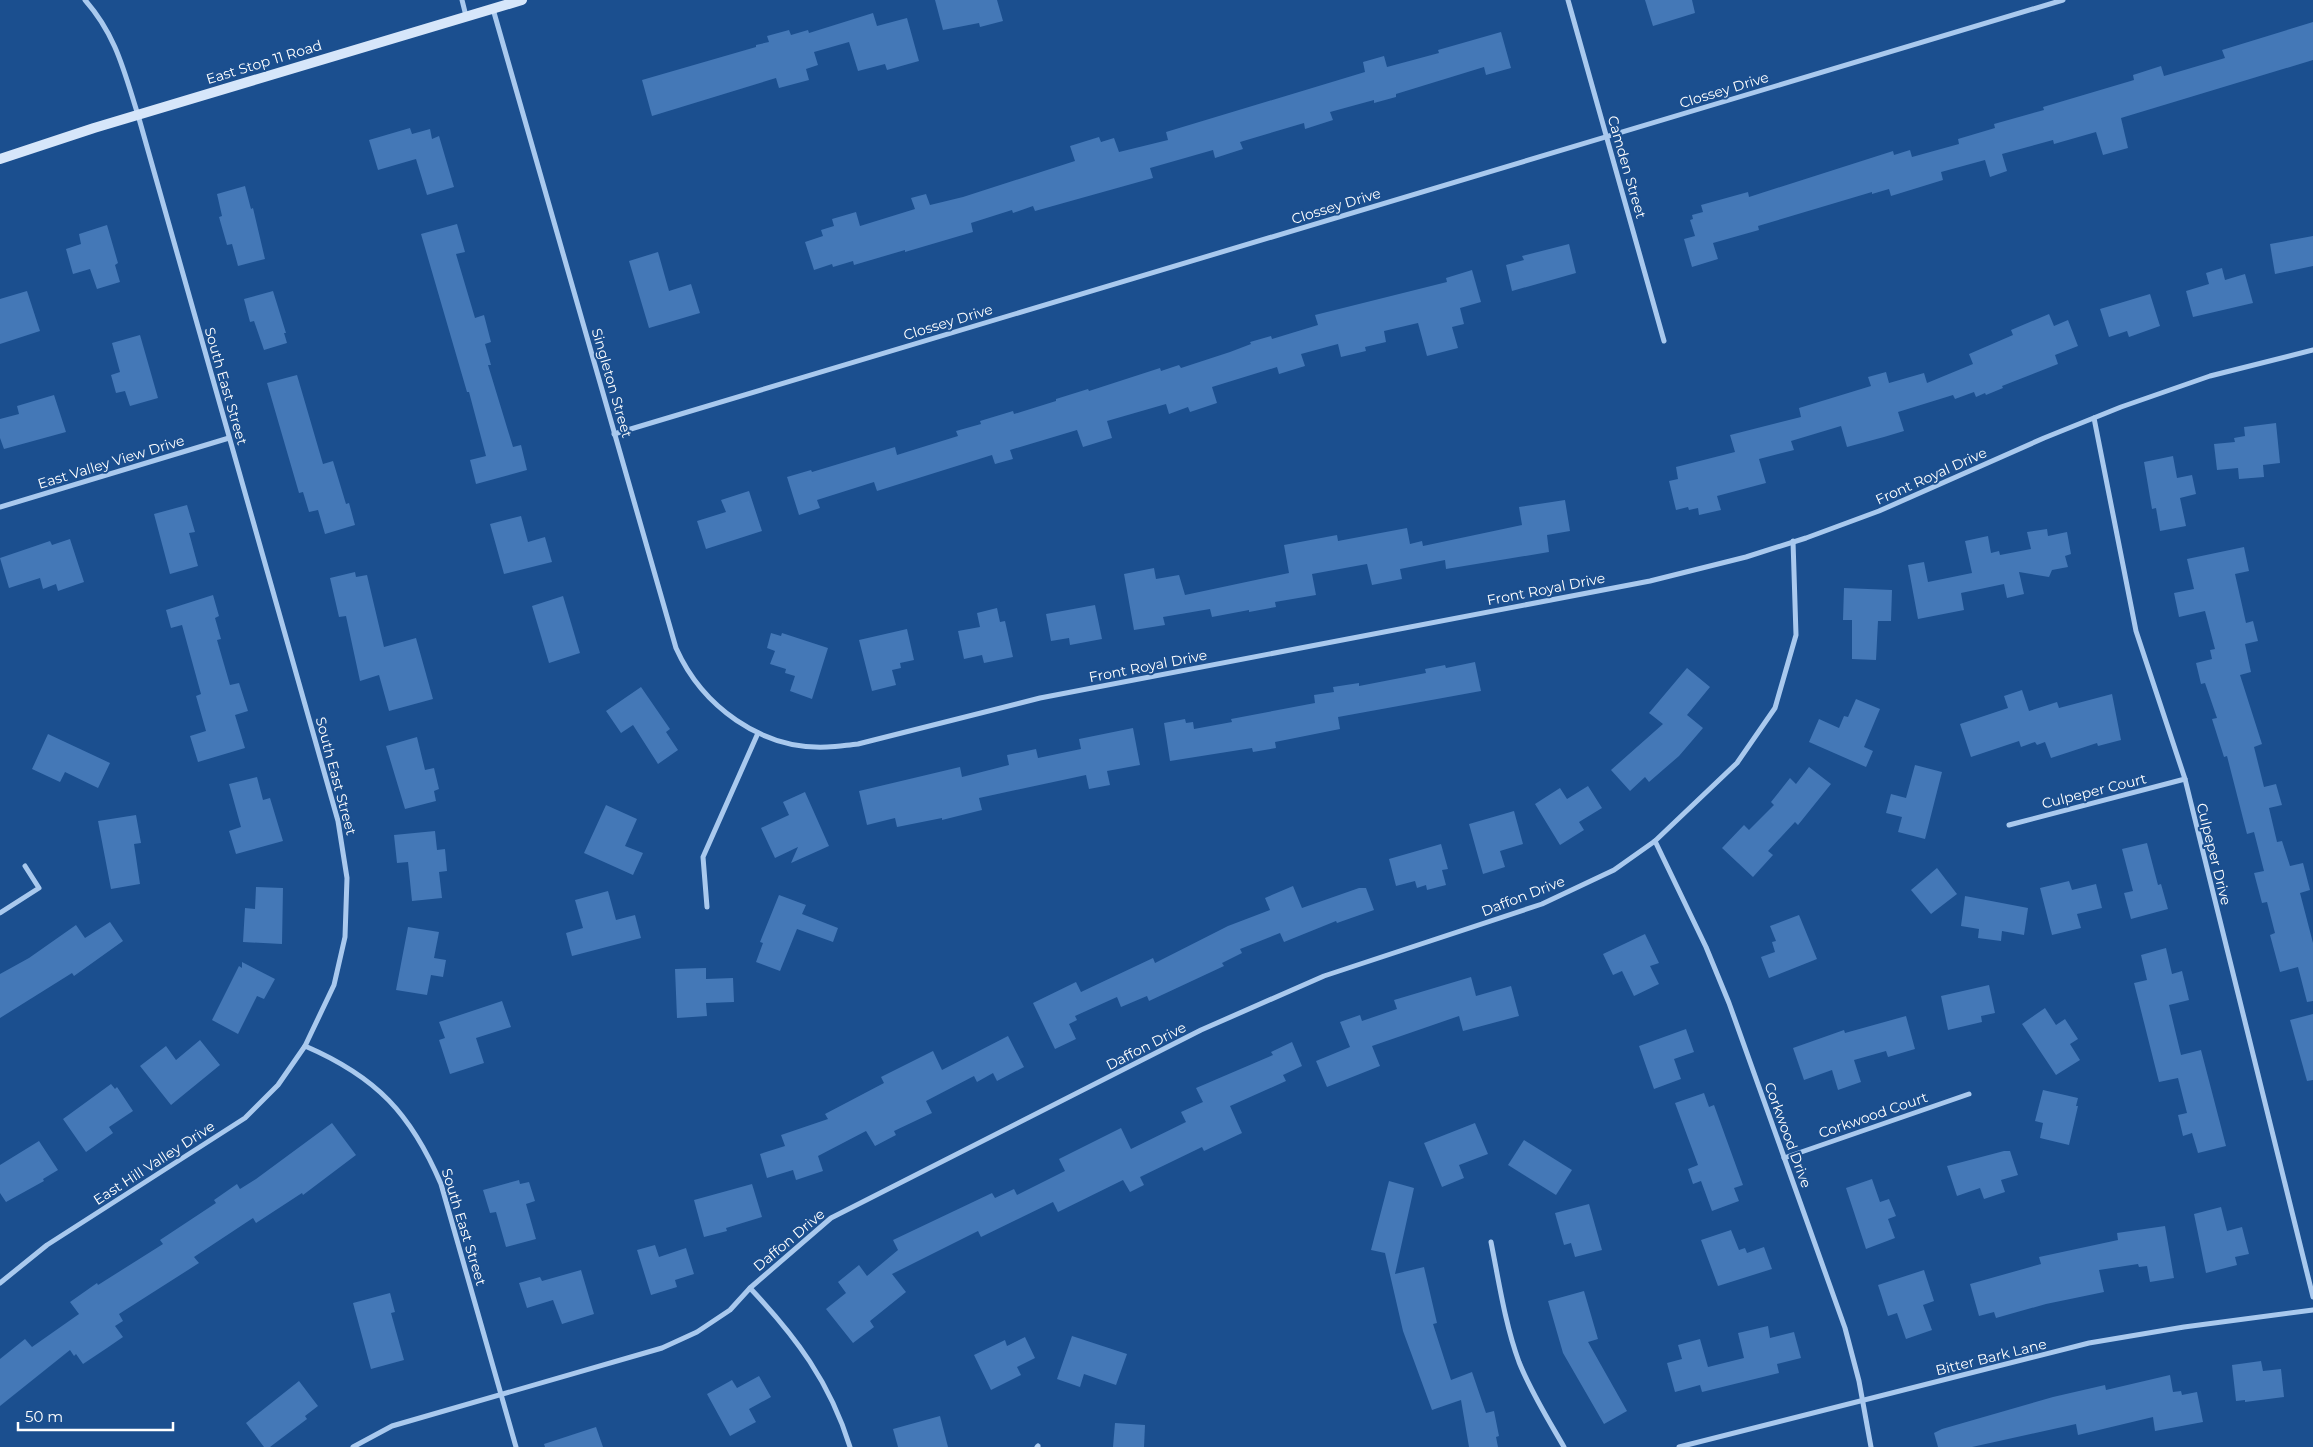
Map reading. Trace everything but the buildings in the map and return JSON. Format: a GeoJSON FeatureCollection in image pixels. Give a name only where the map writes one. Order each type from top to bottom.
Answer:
{"type":"FeatureCollection","features":[{"type":"Feature","properties":{"kind":"main road","name":"East Stop 11 Road"},"geometry":{"type":"LineString","coordinates":[[0,159],[25,149],[522,0]]}},
{"type":"Feature","properties":{"kind":"street"},"geometry":{"type":"LineString","coordinates":[[85,0],[104,23],[114,41],[138,115]]}},
{"type":"Feature","properties":{"kind":"street"},"geometry":{"type":"LineString","coordinates":[[462,0],[466,16]]}},
{"type":"Feature","properties":{"kind":"street","name":"Camden Street"},"geometry":{"type":"LineString","coordinates":[[1568,0],[1664,341]]}},
{"type":"Feature","properties":{"kind":"street","name":"Clossey Drive"},"geometry":{"type":"LineString","coordinates":[[614,434],[2063,0]]}},
{"type":"Feature","properties":{"kind":"street","name":"Singleton Street"},"geometry":{"type":"LineString","coordinates":[[493,8],[672,638],[680,656],[696,682],[709,698],[735,719],[758,733]]}},
{"type":"Feature","properties":{"kind":"street","name":"South East Street"},"geometry":{"type":"LineString","coordinates":[[138,115],[338,822],[347,878],[345,937],[334,985],[305,1046],[323,1054],[379,1089],[405,1118],[426,1150],[441,1184],[516,1447]]}},
{"type":"Feature","properties":{"kind":"street","name":"Front Royal Drive"},"geometry":{"type":"LineString","coordinates":[[758,733],[777,740],[807,746],[827,747],[858,744],[1040,698],[1679,574],[1746,558],[1879,511],[2094,418],[2210,376],[2313,350]]}},
{"type":"Feature","properties":{"kind":"street","name":"Culpeper Drive"},"geometry":{"type":"LineString","coordinates":[[2094,418],[2136,631],[2184,779],[2313,1297]]}},
{"type":"Feature","properties":{"kind":"street","name":"East Valley View Drive"},"geometry":{"type":"LineString","coordinates":[[0,507],[229,438]]}},
{"type":"Feature","properties":{"kind":"street","name":"Daffon Drive"},"geometry":{"type":"LineString","coordinates":[[353,1447],[392,1426],[662,1348],[698,1332],[730,1310],[750,1288],[831,1218],[1202,1030],[1324,976],[1542,904],[1614,870],[1655,841],[1737,763],[1775,708],[1796,635],[1793,541]]}},
{"type":"Feature","properties":{"kind":"street"},"geometry":{"type":"LineString","coordinates":[[707,907],[704,857],[758,733]]}},
{"type":"Feature","properties":{"kind":"street","name":"Culpeper Court"},"geometry":{"type":"LineString","coordinates":[[2009,825],[2184,779]]}},
{"type":"Feature","properties":{"kind":"street","name":"Corkwood Drive"},"geometry":{"type":"LineString","coordinates":[[1655,841],[1714,966],[1784,1158],[1844,1328],[1863,1399],[1871,1447]]}},
{"type":"Feature","properties":{"kind":"street"},"geometry":{"type":"LineString","coordinates":[[0,913],[40,888],[25,866]]}},
{"type":"Feature","properties":{"kind":"street","name":"East Hill Valley Drive"},"geometry":{"type":"LineString","coordinates":[[0,1284],[47,1245],[245,1118],[278,1085],[305,1046]]}},
{"type":"Feature","properties":{"kind":"street","name":"Corkwood Court"},"geometry":{"type":"LineString","coordinates":[[1784,1158],[1969,1094]]}},
{"type":"Feature","properties":{"kind":"street"},"geometry":{"type":"LineString","coordinates":[[1490,1242],[1508,1326],[1519,1361],[1534,1395],[1564,1447]]}},
{"type":"Feature","properties":{"kind":"street"},"geometry":{"type":"LineString","coordinates":[[750,1288],[780,1319],[809,1359],[833,1400],[850,1447]]}},
{"type":"Feature","properties":{"kind":"street","name":"Bitter Bark Lane"},"geometry":{"type":"LineString","coordinates":[[1679,1447],[2089,1343],[2184,1327],[2313,1310]]}}]}
